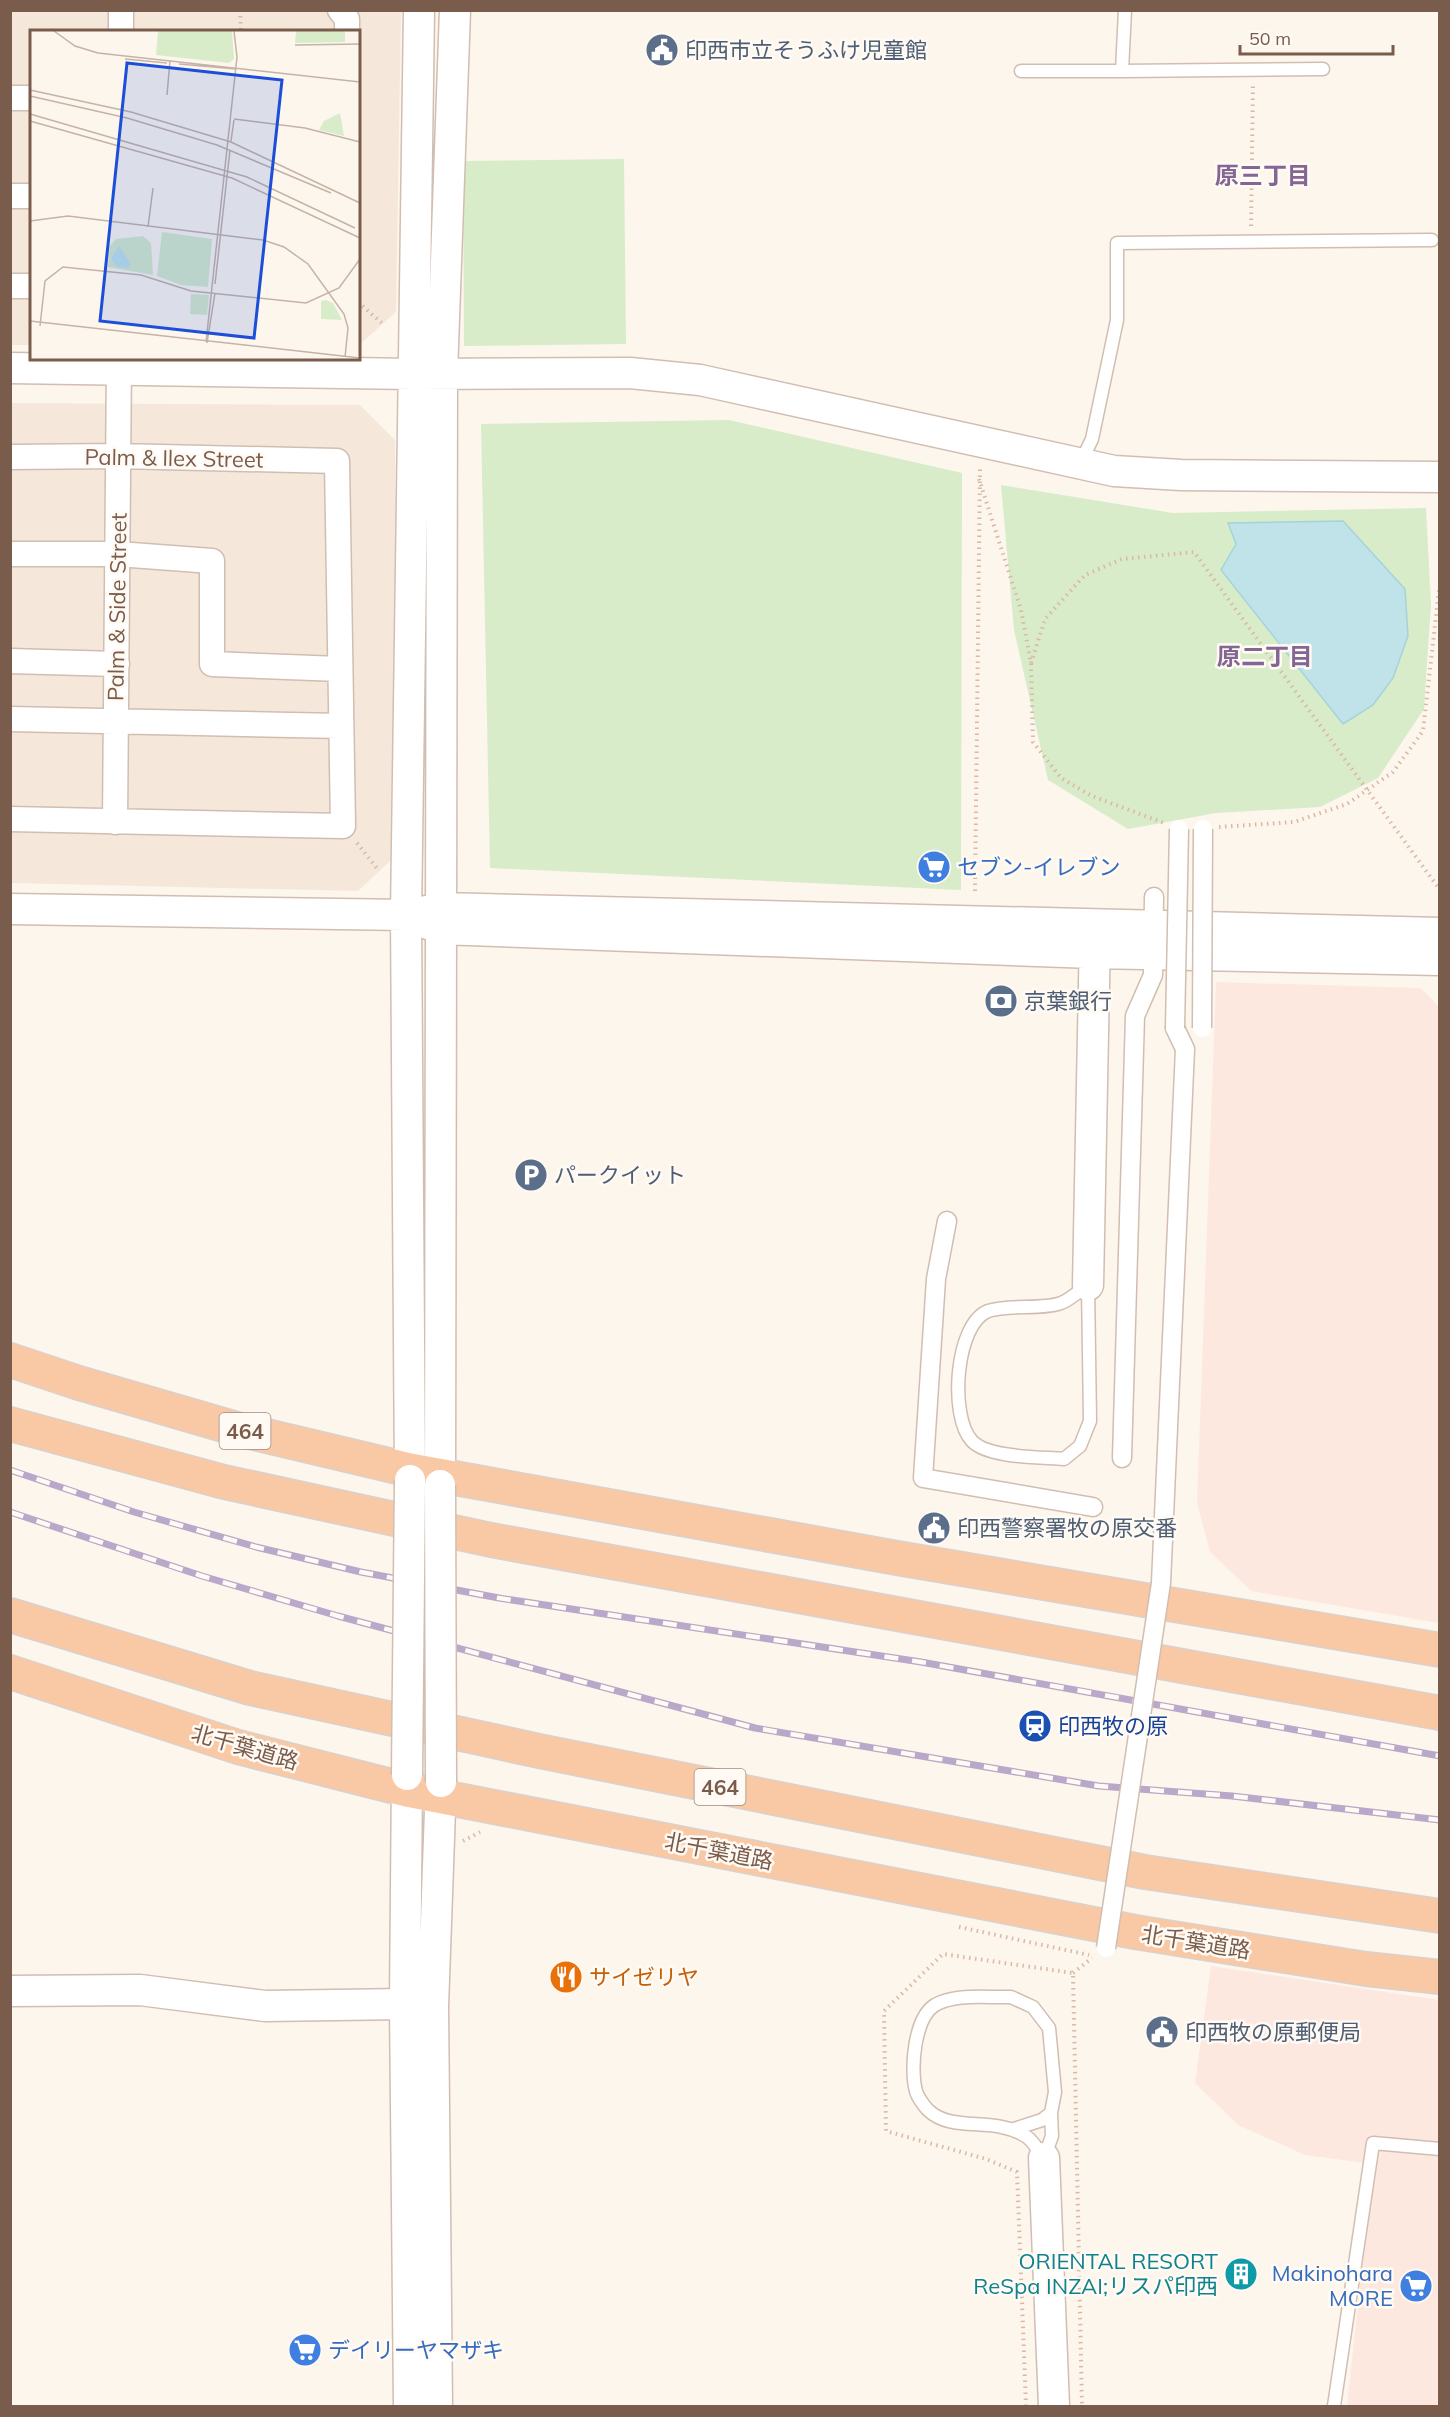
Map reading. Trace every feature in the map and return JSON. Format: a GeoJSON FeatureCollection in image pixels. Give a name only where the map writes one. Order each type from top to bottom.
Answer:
{"type":"FeatureCollection","features":[{"type":"Feature","properties":{"kind":"highway","name":"464"},"geometry":{"type":"LineString","coordinates":[[10,1360],[79,1383],[237,1429],[425,1478],[1440,1650]]}},
{"type":"Feature","properties":{"kind":"highway","name":"464"},"geometry":{"type":"LineString","coordinates":[[10,1424],[224,1482],[491,1540],[1440,1713]]}},
{"type":"Feature","properties":{"kind":"highway","name":"464"},"geometry":{"type":"LineString","coordinates":[[10,1615],[250,1688],[539,1751],[1145,1872],[1440,1916]]}},
{"type":"Feature","properties":{"kind":"highway","name":"北千葉道路"},"geometry":{"type":"LineString","coordinates":[[10,1672],[238,1747],[1136,1932],[1366,1969],[1440,1977]]}},
{"type":"Feature","properties":{"kind":"highway"},"geometry":{"type":"LineString","coordinates":[[1366,1969],[1440,1970]]}},
{"type":"Feature","properties":{"kind":"street"},"geometry":{"type":"LineString","coordinates":[[121,10],[121,30]]}},
{"type":"Feature","properties":{"kind":"street"},"geometry":{"type":"LineString","coordinates":[[340,10],[347,19],[347,30]]}},
{"type":"Feature","properties":{"kind":"street"},"geometry":{"type":"LineString","coordinates":[[410,2406],[405,2004],[407,1783],[425,1478],[442,918],[419,10]]}},
{"type":"Feature","properties":{"kind":"street"},"geometry":{"type":"LineString","coordinates":[[438,2406],[433,2007],[441,1789],[425,1478],[406,915],[428,374],[455,10]]}},
{"type":"Feature","properties":{"kind":"street"},"geometry":{"type":"LineString","coordinates":[[10,98],[30,98]]}},
{"type":"Feature","properties":{"kind":"street"},"geometry":{"type":"LineString","coordinates":[[10,196],[30,196]]}},
{"type":"Feature","properties":{"kind":"street"},"geometry":{"type":"LineString","coordinates":[[10,286],[30,286]]}},
{"type":"Feature","properties":{"kind":"street"},"geometry":{"type":"LineString","coordinates":[[10,368],[119,373],[630,373],[700,380],[1114,471],[1181,475],[1440,477]]}},
{"type":"Feature","properties":{"kind":"street","name":"Palm & Side Street"},"geometry":{"type":"LineString","coordinates":[[115,822],[119,373]]}},
{"type":"Feature","properties":{"kind":"street","name":"Palm & Ilex Street"},"geometry":{"type":"LineString","coordinates":[[10,457],[118,456],[337,461],[340,669]]}},
{"type":"Feature","properties":{"kind":"street"},"geometry":{"type":"LineString","coordinates":[[10,554],[118,554],[212,561],[212,664],[340,669],[343,826],[10,819]]}},
{"type":"Feature","properties":{"kind":"street"},"geometry":{"type":"LineString","coordinates":[[10,661],[117,664]]}},
{"type":"Feature","properties":{"kind":"street"},"geometry":{"type":"LineString","coordinates":[[10,719],[341,726]]}},
{"type":"Feature","properties":{"kind":"street"},"geometry":{"type":"LineString","coordinates":[[1101,1952],[1161,1582],[1185,1049],[1175,1028],[1179,829],[1203,829],[1202,1028],[1185,1049]]}},
{"type":"Feature","properties":{"kind":"street"},"geometry":{"type":"LineString","coordinates":[[1122,1458],[1135,1016],[1153,975],[1154,897]]}},
{"type":"Feature","properties":{"kind":"street"},"geometry":{"type":"LineString","coordinates":[[10,909],[406,915],[1094,953],[1153,940],[1440,933]]}},
{"type":"Feature","properties":{"kind":"street"},"geometry":{"type":"LineString","coordinates":[[442,918],[1095,924],[1153,940],[1440,960]]}},
{"type":"Feature","properties":{"kind":"street"},"geometry":{"type":"LineString","coordinates":[[1088,1285],[1095,924]]}},
{"type":"Feature","properties":{"kind":"street"},"geometry":{"type":"LineString","coordinates":[[947,1221],[936,1279],[923,1478],[1093,1507]]}},
{"type":"Feature","properties":{"kind":"street"},"geometry":{"type":"LineString","coordinates":[[10,1991],[140,1990],[265,2006],[405,2004]]}},
{"type":"Feature","properties":{"kind":"street"},"geometry":{"type":"LineString","coordinates":[[1044,2158],[1054,2406]]}},
{"type":"Feature","properties":{"kind":"lane"},"geometry":{"type":"LineString","coordinates":[[1122,71],[1125,10]]}},
{"type":"Feature","properties":{"kind":"lane"},"geometry":{"type":"LineString","coordinates":[[1022,71],[1323,69]]}},
{"type":"Feature","properties":{"kind":"lane"},"geometry":{"type":"LineString","coordinates":[[1081,464],[1092,439],[1118,320],[1117,243],[1432,240]]}},
{"type":"Feature","properties":{"kind":"lane"},"geometry":{"type":"LineString","coordinates":[[1088,1285],[1090,1421],[1080,1446],[1065,1459],[985,1450],[970,1439],[960,1413],[959,1358],[972,1323],[988,1311],[1061,1304],[1088,1285]]}},
{"type":"Feature","properties":{"kind":"lane"},"geometry":{"type":"LineString","coordinates":[[1011,1997],[1033,2007],[1049,2028],[1055,2092],[1051,2113],[1052,2136],[1044,2158],[1029,2139],[1014,2129],[1000,2124],[960,2123],[942,2119],[928,2110],[916,2092],[916,2040],[920,2025],[933,2006],[958,1998],[1011,1997]]}},
{"type":"Feature","properties":{"kind":"lane"},"geometry":{"type":"LineString","coordinates":[[1014,2129],[1042,2120],[1051,2113]]}},
{"type":"Feature","properties":{"kind":"lane"},"geometry":{"type":"LineString","coordinates":[[1334,2406],[1372,2143],[1440,2149]]}},
{"type":"Feature","properties":{"kind":"path"},"geometry":{"type":"LineString","coordinates":[[240,10],[241,30]]}},
{"type":"Feature","properties":{"kind":"path"},"geometry":{"type":"LineString","coordinates":[[1251,242],[1253,69]]}},
{"type":"Feature","properties":{"kind":"path"},"geometry":{"type":"LineString","coordinates":[[360,304],[384,325]]}},
{"type":"Feature","properties":{"kind":"path"},"geometry":{"type":"LineString","coordinates":[[975,891],[980,466]]}},
{"type":"Feature","properties":{"kind":"path"},"geometry":{"type":"LineString","coordinates":[[979,479],[1021,610],[1030,663],[1033,742],[1060,778],[1092,796],[1179,829]]}},
{"type":"Feature","properties":{"kind":"path"},"geometry":{"type":"LineString","coordinates":[[1030,663],[1045,619],[1085,575],[1122,559],[1194,552],[1440,890]]}},
{"type":"Feature","properties":{"kind":"path"},"geometry":{"type":"LineString","coordinates":[[1203,829],[1294,822],[1347,804],[1393,772],[1423,731],[1439,590]]}},
{"type":"Feature","properties":{"kind":"path"},"geometry":{"type":"LineString","coordinates":[[343,826],[379,871]]}},
{"type":"Feature","properties":{"kind":"path"},"geometry":{"type":"LineString","coordinates":[[461,1844],[465,1838],[484,1831]]}},
{"type":"Feature","properties":{"kind":"path"},"geometry":{"type":"LineString","coordinates":[[956,1926],[1101,1952]]}},
{"type":"Feature","properties":{"kind":"path"},"geometry":{"type":"LineString","coordinates":[[1026,2406],[1017,2172],[986,2159],[886,2131],[884,2011],[943,1954],[1073,1973],[1082,2406]]}},
{"type":"Feature","properties":{"kind":"shaded area"},"geometry":{"type":"Polygon","coordinates":[[[11,11],[401,11],[396,312],[360,344],[360,30],[30,30],[30,345],[11,345],[11,11]]]}},
{"type":"Feature","properties":{"kind":"shaded area"},"geometry":{"type":"Polygon","coordinates":[[[11,403],[360,405],[395,440],[399,853],[358,891],[11,883],[11,403]]]}},
{"type":"Feature","properties":{"kind":"shaded area"},"geometry":{"type":"Polygon","coordinates":[[[1216,982],[1421,988],[1439,1007],[1439,1623],[1251,1591],[1210,1552],[1197,1503],[1216,982]]]}},
{"type":"Feature","properties":{"kind":"shaded area"},"geometry":{"type":"Polygon","coordinates":[[[1211,1966],[1439,2000],[1439,2406],[1347,2406],[1373,2164],[1305,2155],[1238,2125],[1195,2083],[1211,1966]]]}},
{"type":"Feature","properties":{"kind":"green space"},"geometry":{"type":"Polygon","coordinates":[[[624,159],[626,344],[464,346],[463,161],[624,159]]]}},
{"type":"Feature","properties":{"kind":"green space"},"geometry":{"type":"Polygon","coordinates":[[[729,420],[962,473],[961,890],[490,868],[481,424],[729,420]]]}},
{"type":"Feature","properties":{"kind":"green space"},"geometry":{"type":"Polygon","coordinates":[[[1001,485],[1173,513],[1426,508],[1431,605],[1424,709],[1378,778],[1320,807],[1216,813],[1128,829],[1048,780],[1014,630],[1001,485]]]}},
{"type":"Feature","properties":{"kind":"water"},"geometry":{"type":"Polygon","coordinates":[[[1343,521],[1405,589],[1408,636],[1393,678],[1373,705],[1343,724],[1221,570],[1236,544],[1228,523],[1343,521]]]}},
{"type":"Feature","properties":{"kind":"railway"},"geometry":{"type":"LineString","coordinates":[[10,1470],[134,1512],[256,1547],[361,1572],[499,1598],[921,1662],[1440,1756]]}},
{"type":"Feature","properties":{"kind":"railway"},"geometry":{"type":"LineString","coordinates":[[10,1512],[202,1576],[338,1616],[755,1728],[1099,1786],[1232,1796],[1440,1820]]}},
{"type":"Feature","properties":{"kind":"place","name":"印西市立そうふけ児童館"},"geometry":{"type":"Point","coordinates":[662,50]}},
{"type":"Feature","properties":{"kind":"place","name":"セブン-イレブン"},"geometry":{"type":"Point","coordinates":[934,867]}},
{"type":"Feature","properties":{"kind":"place","name":"京葉銀行"},"geometry":{"type":"Point","coordinates":[1001,1001]}},
{"type":"Feature","properties":{"kind":"place","name":"パークイット"},"geometry":{"type":"Point","coordinates":[531,1175]}},
{"type":"Feature","properties":{"kind":"place","name":"印西警察署牧の原交番"},"geometry":{"type":"Point","coordinates":[934,1528]}},
{"type":"Feature","properties":{"kind":"place","name":"印西牧の原"},"geometry":{"type":"Point","coordinates":[1035,1726]}},
{"type":"Feature","properties":{"kind":"place","name":"サイゼリヤ"},"geometry":{"type":"Point","coordinates":[566,1977]}},
{"type":"Feature","properties":{"kind":"place","name":"印西牧の原郵便局"},"geometry":{"type":"Point","coordinates":[1162,2032]}},
{"type":"Feature","properties":{"kind":"place","name":"ORIENTAL RESORT ReSpa INZAI;リスパ印西"},"geometry":{"type":"Point","coordinates":[1241,2274]}},
{"type":"Feature","properties":{"kind":"place","name":"Makinohara MORE"},"geometry":{"type":"Point","coordinates":[1416,2286]}},
{"type":"Feature","properties":{"kind":"place","name":"デイリーヤマザキ"},"geometry":{"type":"Point","coordinates":[305,2350]}},
{"type":"Feature","properties":{"kind":"district","name":"原三丁目"},"geometry":{"type":"Point","coordinates":[1263,175]}},
{"type":"Feature","properties":{"kind":"district","name":"原二丁目"},"geometry":{"type":"Point","coordinates":[1265,656]}}]}
